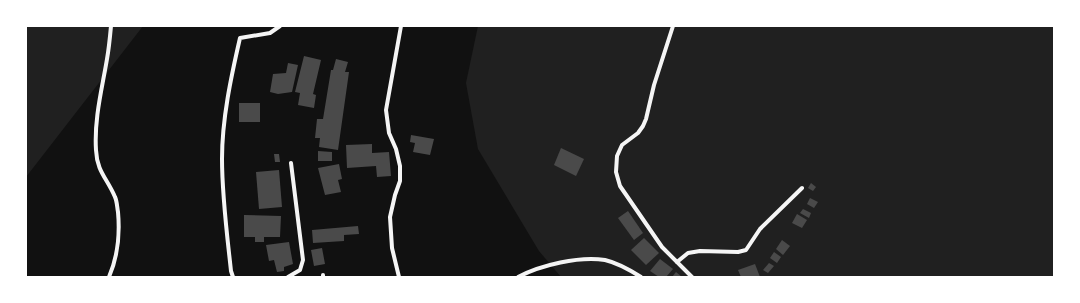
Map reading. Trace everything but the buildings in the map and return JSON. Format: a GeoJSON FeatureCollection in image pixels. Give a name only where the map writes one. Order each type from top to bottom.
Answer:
{"type":"FeatureCollection","features":[{"type":"Feature","properties":{"kind":"street"},"geometry":{"type":"LineString","coordinates":[[109,277],[114,265],[119,240],[116,198],[98,167],[96,143],[100,96],[111,26]]}},
{"type":"Feature","properties":{"kind":"street"},"geometry":{"type":"LineString","coordinates":[[233,277],[231,271],[225,216],[222,158],[226,110],[234,61],[240,38],[270,33],[280,26]]}},
{"type":"Feature","properties":{"kind":"street"},"geometry":{"type":"LineString","coordinates":[[399,277],[392,248],[390,217],[400,181],[400,166],[396,149],[389,133],[386,110],[401,26]]}},
{"type":"Feature","properties":{"kind":"street"},"geometry":{"type":"LineString","coordinates":[[674,26],[654,86],[646,119],[638,133],[622,145],[617,156],[616,172],[620,186],[662,247],[692,277]]}},
{"type":"Feature","properties":{"kind":"street"},"geometry":{"type":"LineString","coordinates":[[288,277],[300,270],[303,260],[291,163]]}},
{"type":"Feature","properties":{"kind":"street"},"geometry":{"type":"LineString","coordinates":[[677,262],[688,253],[700,251],[738,252],[746,250],[760,229],[802,188]]}},
{"type":"Feature","properties":{"kind":"street"},"geometry":{"type":"LineString","coordinates":[[518,277],[530,271],[577,260],[605,260],[626,268],[642,277]]}},
{"type":"Feature","properties":{"kind":"shaded area"},"geometry":{"type":"Polygon","coordinates":[[[26,26],[143,26],[26,177],[26,26]]]}},
{"type":"Feature","properties":{"kind":"shaded area"},"geometry":{"type":"Polygon","coordinates":[[[478,26],[1054,26],[1054,277],[561,277],[539,251],[478,149],[466,83],[478,26]]]}}]}
